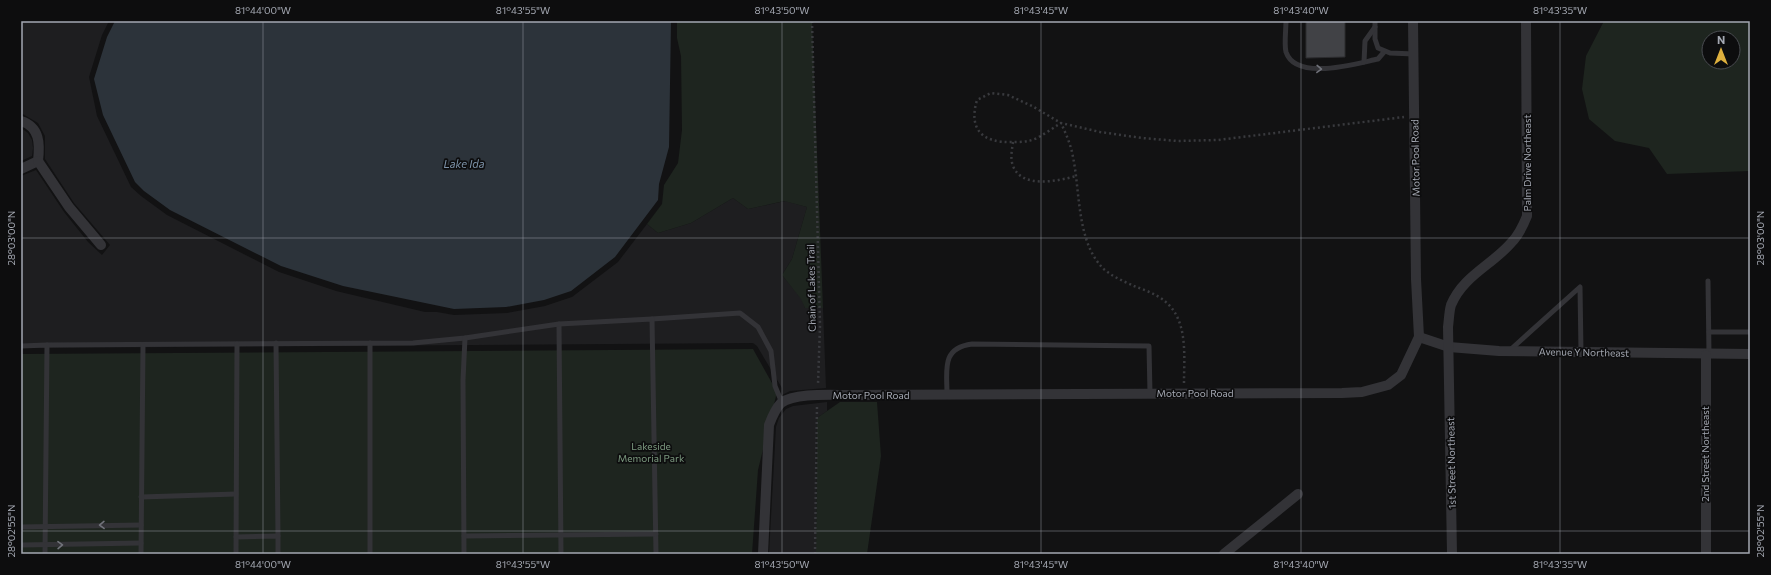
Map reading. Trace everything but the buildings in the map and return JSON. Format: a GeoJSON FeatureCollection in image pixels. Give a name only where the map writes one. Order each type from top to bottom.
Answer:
{"type":"FeatureCollection","features":[{"type":"Feature","properties":{"kind":"street","name":"Motor Pool Road"},"geometry":{"type":"LineString","coordinates":[[782,403],[791,398],[817,395],[1342,393],[1372,390],[1388,385],[1401,375],[1419,337],[1416,279],[1413,21]]}},
{"type":"Feature","properties":{"kind":"street","name":"Palm Drive Northeast"},"geometry":{"type":"LineString","coordinates":[[1450,371],[1448,327],[1451,307],[1456,295],[1470,278],[1511,244],[1521,230],[1527,216],[1526,21]]}},
{"type":"Feature","properties":{"kind":"street"},"geometry":{"type":"LineString","coordinates":[[21,121],[32,127],[39,137],[40,148],[38,161],[69,207],[101,245]]}},
{"type":"Feature","properties":{"kind":"street"},"geometry":{"type":"LineString","coordinates":[[21,169],[38,161]]}},
{"type":"Feature","properties":{"kind":"street","name":"Avenue Y Northeast"},"geometry":{"type":"LineString","coordinates":[[1419,337],[1449,347],[1509,351],[1707,355],[1750,354]]}},
{"type":"Feature","properties":{"kind":"street","name":"2nd Street Northeast"},"geometry":{"type":"LineString","coordinates":[[1706,554],[1707,355]]}},
{"type":"Feature","properties":{"kind":"street","name":"1st Street Northeast"},"geometry":{"type":"LineString","coordinates":[[1450,371],[1452,554]]}},
{"type":"Feature","properties":{"kind":"street"},"geometry":{"type":"LineString","coordinates":[[763,554],[769,425],[773,414],[782,403]]}},
{"type":"Feature","properties":{"kind":"street"},"geometry":{"type":"LineString","coordinates":[[1224,554],[1298,494]]}},
{"type":"Feature","properties":{"kind":"lane"},"geometry":{"type":"LineString","coordinates":[[1286,21],[1286,52],[1293,61],[1302,66],[1317,70],[1334,69],[1378,59],[1384,52]]}},
{"type":"Feature","properties":{"kind":"lane"},"geometry":{"type":"LineString","coordinates":[[1364,62],[1365,41],[1375,24]]}},
{"type":"Feature","properties":{"kind":"lane"},"geometry":{"type":"LineString","coordinates":[[1375,24],[1375,39],[1378,48],[1384,52],[1414,54]]}},
{"type":"Feature","properties":{"kind":"lane"},"geometry":{"type":"LineString","coordinates":[[1707,355],[1709,332],[1708,281]]}},
{"type":"Feature","properties":{"kind":"lane"},"geometry":{"type":"LineString","coordinates":[[1509,351],[1580,287],[1581,352]]}},
{"type":"Feature","properties":{"kind":"lane"},"geometry":{"type":"LineString","coordinates":[[21,346],[413,343],[465,338],[559,324],[740,313],[758,327],[771,350],[775,386],[782,403]]}},
{"type":"Feature","properties":{"kind":"lane"},"geometry":{"type":"LineString","coordinates":[[652,318],[656,554]]}},
{"type":"Feature","properties":{"kind":"lane"},"geometry":{"type":"LineString","coordinates":[[559,324],[561,554]]}},
{"type":"Feature","properties":{"kind":"lane"},"geometry":{"type":"LineString","coordinates":[[1709,332],[1750,332]]}},
{"type":"Feature","properties":{"kind":"lane"},"geometry":{"type":"LineString","coordinates":[[464,554],[463,380],[465,338]]}},
{"type":"Feature","properties":{"kind":"lane"},"geometry":{"type":"LineString","coordinates":[[276,343],[278,554]]}},
{"type":"Feature","properties":{"kind":"lane"},"geometry":{"type":"LineString","coordinates":[[370,343],[370,554]]}},
{"type":"Feature","properties":{"kind":"lane"},"geometry":{"type":"LineString","coordinates":[[236,554],[237,344]]}},
{"type":"Feature","properties":{"kind":"lane"},"geometry":{"type":"LineString","coordinates":[[947,394],[947,363],[950,355],[962,345],[972,344],[1149,346],[1150,394]]}},
{"type":"Feature","properties":{"kind":"lane"},"geometry":{"type":"LineString","coordinates":[[45,554],[47,345]]}},
{"type":"Feature","properties":{"kind":"lane"},"geometry":{"type":"LineString","coordinates":[[141,554],[143,345]]}},
{"type":"Feature","properties":{"kind":"lane"},"geometry":{"type":"LineString","coordinates":[[141,497],[236,494]]}},
{"type":"Feature","properties":{"kind":"lane"},"geometry":{"type":"LineString","coordinates":[[21,527],[141,525]]}},
{"type":"Feature","properties":{"kind":"lane"},"geometry":{"type":"LineString","coordinates":[[464,536],[656,534]]}},
{"type":"Feature","properties":{"kind":"lane"},"geometry":{"type":"LineString","coordinates":[[236,537],[278,536]]}},
{"type":"Feature","properties":{"kind":"lane"},"geometry":{"type":"LineString","coordinates":[[21,545],[141,543]]}},
{"type":"Feature","properties":{"kind":"path","name":"Chain of Lakes Trail"},"geometry":{"type":"LineString","coordinates":[[812,21],[820,326],[820,360],[817,395],[815,554]]}},
{"type":"Feature","properties":{"kind":"path"},"geometry":{"type":"LineString","coordinates":[[1061,123],[1028,141],[999,142],[987,138],[979,132],[974,122],[974,111],[977,100],[991,93],[1008,95],[1032,106],[1061,123],[1100,132],[1142,138],[1186,141],[1218,140],[1415,116]]}},
{"type":"Feature","properties":{"kind":"path"},"geometry":{"type":"LineString","coordinates":[[1061,123],[1073,156],[1085,238],[1101,266],[1113,275],[1159,297],[1172,308],[1178,319],[1183,334],[1184,393]]}},
{"type":"Feature","properties":{"kind":"path"},"geometry":{"type":"LineString","coordinates":[[1013,142],[1012,159],[1014,168],[1020,175],[1030,180],[1043,182],[1076,176]]}},
{"type":"Feature","properties":{"kind":"shaded area"},"geometry":{"type":"Polygon","coordinates":[[[21,21],[109,21],[102,35],[89,77],[97,116],[131,187],[167,215],[279,272],[336,291],[425,312],[437,312],[454,315],[507,313],[545,306],[572,297],[618,262],[647,224],[658,233],[691,223],[733,198],[748,209],[785,201],[807,207],[792,259],[782,275],[802,299],[805,308],[823,308],[826,388],[790,391],[782,395],[782,388],[757,346],[753,343],[21,348],[21,176],[36,170],[64,212],[88,242],[102,255],[110,245],[74,203],[45,159],[45,136],[38,123],[21,113],[21,21]]]}},
{"type":"Feature","properties":{"kind":"shaded area"},"geometry":{"type":"Polygon","coordinates":[[[21,128],[28,133],[32,140],[33,148],[32,156],[21,161],[21,128]]]}},
{"type":"Feature","properties":{"kind":"shaded area"},"geometry":{"type":"Polygon","coordinates":[[[827,402],[827,411],[817,418],[816,554],[769,554],[776,427],[779,418],[786,409],[793,406],[827,402]]]}},
{"type":"Feature","properties":{"kind":"green space"},"geometry":{"type":"Polygon","coordinates":[[[677,21],[812,21],[823,308],[805,308],[801,299],[782,275],[792,259],[807,207],[784,201],[748,209],[733,198],[691,223],[658,233],[647,224],[662,204],[664,185],[678,163],[682,130],[681,56],[677,38],[677,21]]]}},
{"type":"Feature","properties":{"kind":"green space"},"geometry":{"type":"Polygon","coordinates":[[[1604,21],[1750,21],[1750,171],[1667,174],[1649,148],[1615,141],[1589,119],[1582,89],[1586,56],[1604,21]]]}},
{"type":"Feature","properties":{"kind":"green space","name":"Lakeside Memorial Park"},"geometry":{"type":"Polygon","coordinates":[[[753,349],[777,392],[758,470],[752,554],[21,554],[21,354],[753,349]]]}},
{"type":"Feature","properties":{"kind":"green space"},"geometry":{"type":"Polygon","coordinates":[[[840,402],[877,402],[881,456],[867,554],[816,554],[817,418],[840,402]]]}},
{"type":"Feature","properties":{"kind":"water","name":"Lake Ida"},"geometry":{"type":"Polygon","coordinates":[[[115,21],[671,21],[669,147],[659,184],[658,200],[615,257],[571,291],[544,300],[506,307],[454,309],[343,286],[281,266],[170,210],[144,191],[135,182],[103,115],[94,79],[107,37],[115,21]]]}}]}
